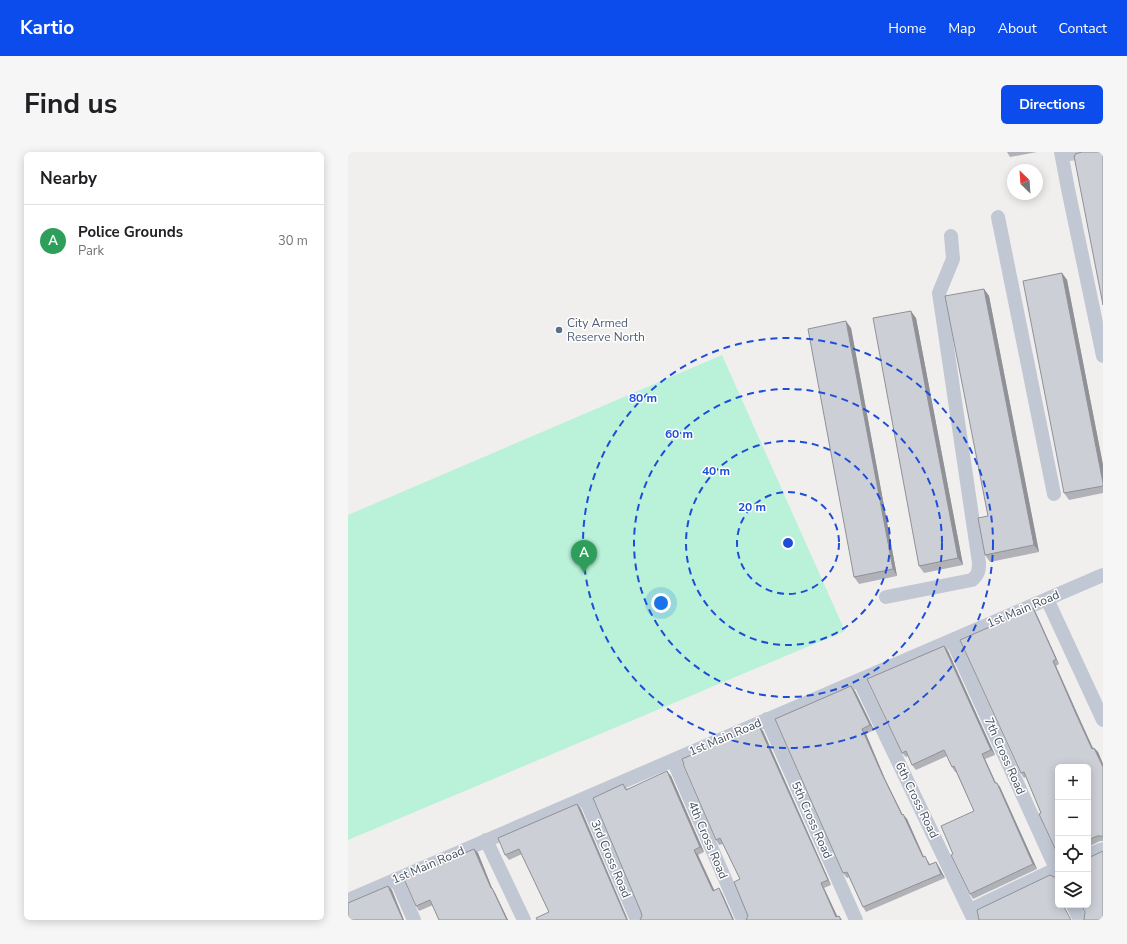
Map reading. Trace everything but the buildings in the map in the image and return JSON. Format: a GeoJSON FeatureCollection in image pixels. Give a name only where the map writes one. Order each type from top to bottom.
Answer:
{"type":"FeatureCollection","features":[{"type":"Feature","properties":{"kind":"street"},"geometry":{"type":"LineString","coordinates":[[1083,152],[1061,154],[1103,356]]}},
{"type":"Feature","properties":{"kind":"street"},"geometry":{"type":"LineString","coordinates":[[998,217],[1054,494]]}},
{"type":"Feature","properties":{"kind":"street"},"geometry":{"type":"LineString","coordinates":[[886,597],[972,580],[978,576],[979,570],[977,548],[940,292],[953,259],[951,236]]}},
{"type":"Feature","properties":{"kind":"street","name":"1st Main Road"},"geometry":{"type":"LineString","coordinates":[[348,900],[1103,575]]}},
{"type":"Feature","properties":{"kind":"street"},"geometry":{"type":"LineString","coordinates":[[1048,599],[1103,720]]}},
{"type":"Feature","properties":{"kind":"street","name":"7th Cross Road"},"geometry":{"type":"LineString","coordinates":[[952,640],[1055,866]]}},
{"type":"Feature","properties":{"kind":"street","name":"6th Cross Road"},"geometry":{"type":"LineString","coordinates":[[859,680],[972,915]]}},
{"type":"Feature","properties":{"kind":"street","name":"5th Cross Road"},"geometry":{"type":"LineString","coordinates":[[767,719],[856,920]]}},
{"type":"Feature","properties":{"kind":"street","name":"4th Cross Road"},"geometry":{"type":"LineString","coordinates":[[673,760],[742,920]]}},
{"type":"Feature","properties":{"kind":"street","name":"3rd Cross Road"},"geometry":{"type":"LineString","coordinates":[[585,798],[637,920]]}},
{"type":"Feature","properties":{"kind":"street"},"geometry":{"type":"LineString","coordinates":[[486,840],[524,920]]}},
{"type":"Feature","properties":{"kind":"street"},"geometry":{"type":"LineString","coordinates":[[1091,854],[1103,849]]}},
{"type":"Feature","properties":{"kind":"street"},"geometry":{"type":"LineString","coordinates":[[972,915],[1055,871]]}},
{"type":"Feature","properties":{"kind":"street"},"geometry":{"type":"LineString","coordinates":[[396,879],[414,920]]}},
{"type":"Feature","properties":{"kind":"street"},"geometry":{"type":"LineString","coordinates":[[1074,908],[1080,920]]}},
{"type":"Feature","properties":{"kind":"green space"},"geometry":{"type":"Polygon","coordinates":[[[722,355],[845,631],[348,840],[348,515],[722,355]]]}},
{"type":"Feature","properties":{"kind":"place","name":"City Armed Reserve North"},"geometry":{"type":"Point","coordinates":[559,330]}},
{"type":"Feature","properties":{"kind":"place","name":"Police Grounds"},"geometry":{"type":"Point","coordinates":[584,573]}}]}
